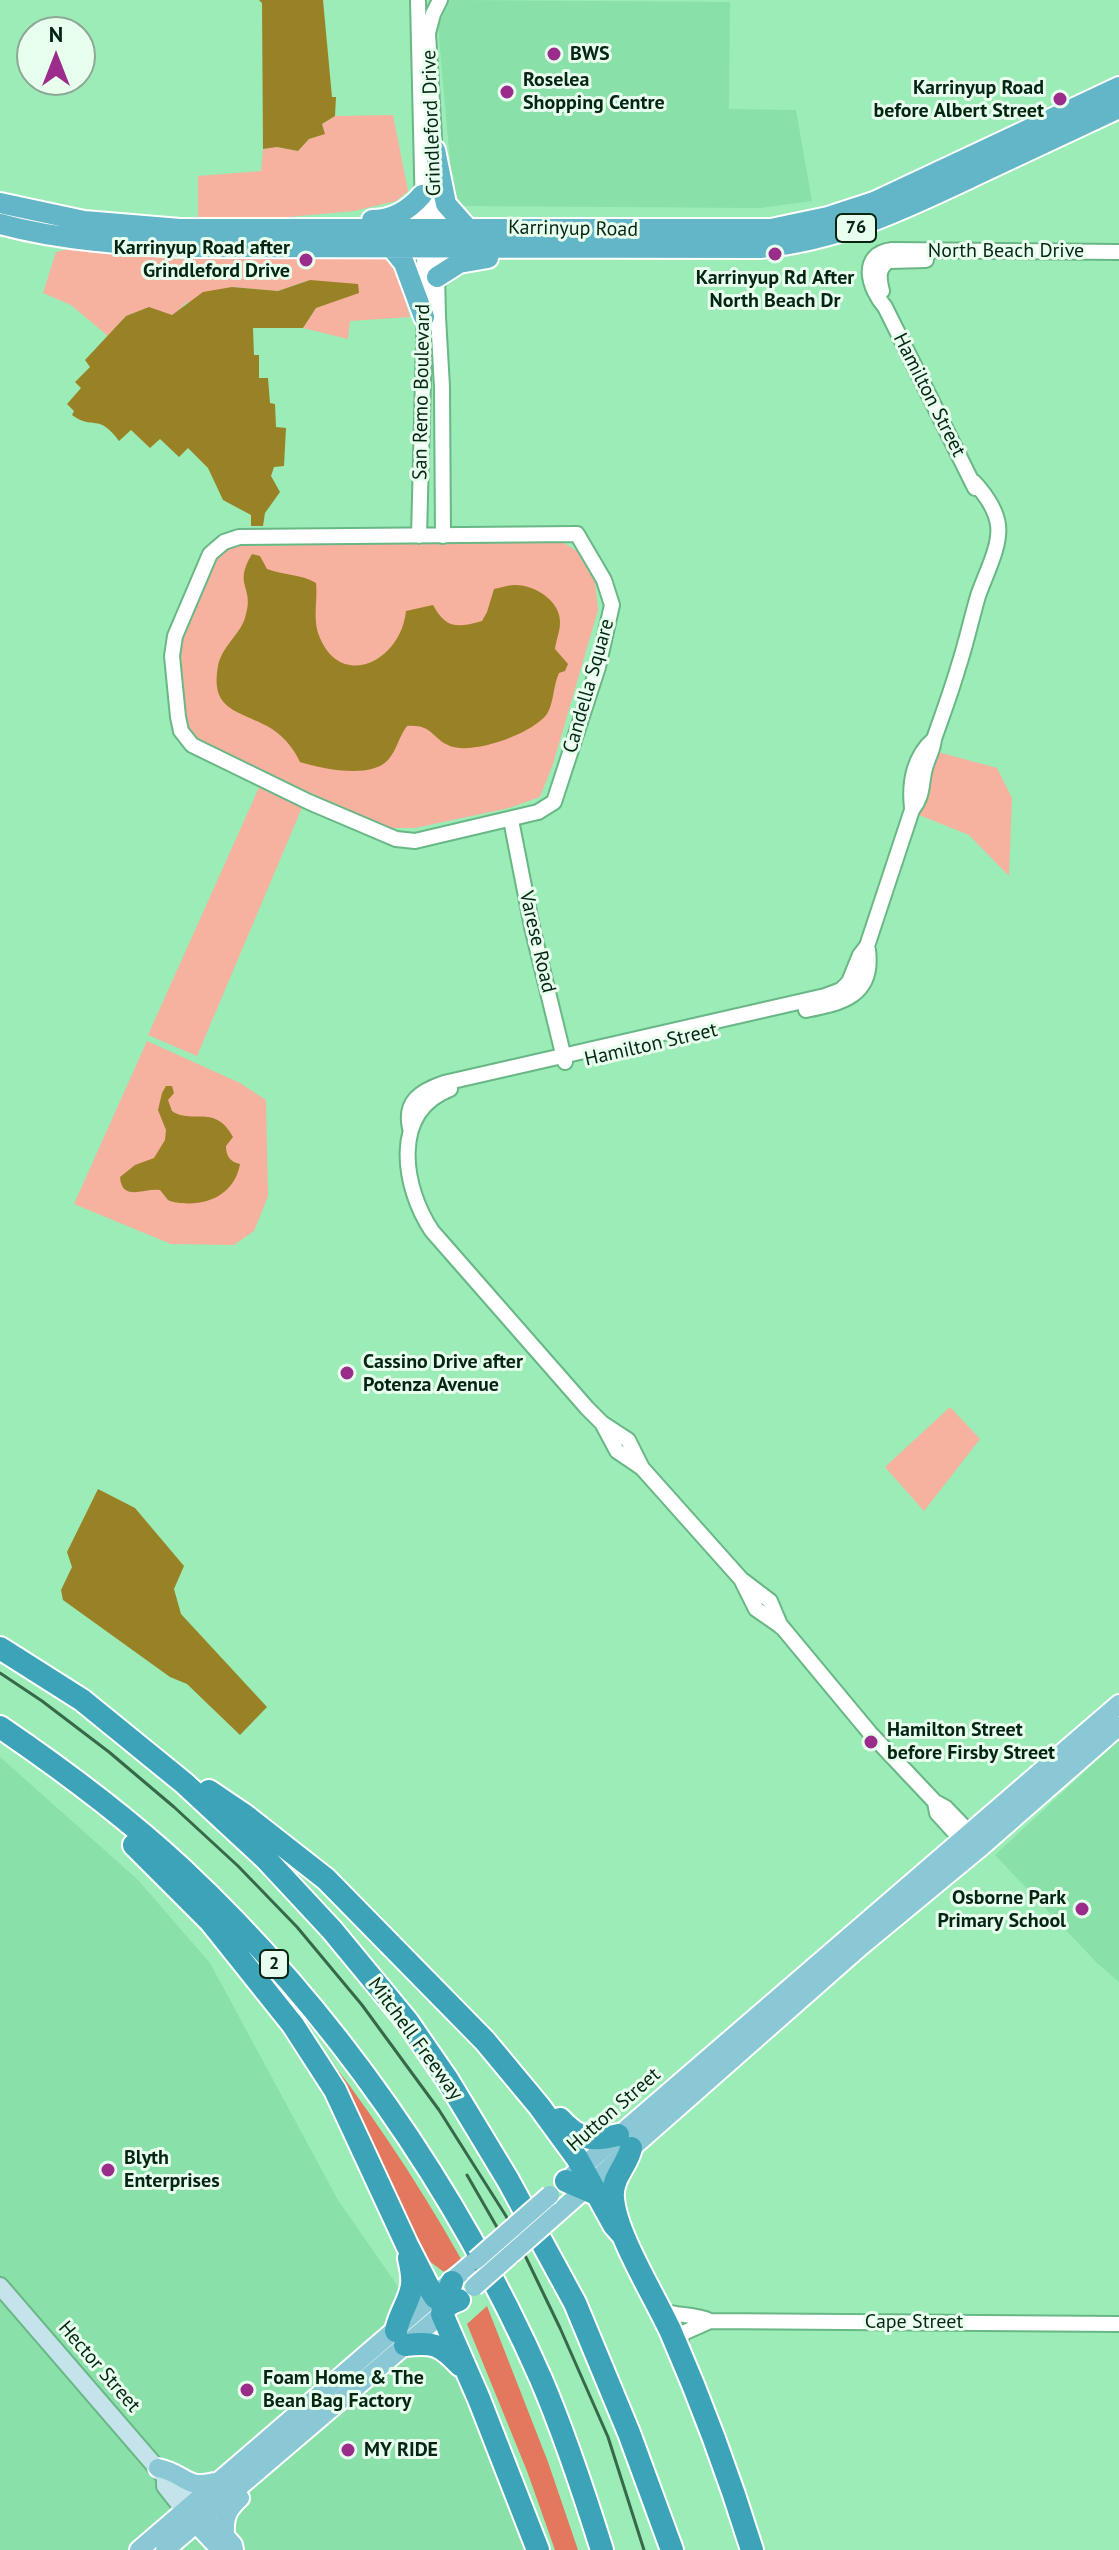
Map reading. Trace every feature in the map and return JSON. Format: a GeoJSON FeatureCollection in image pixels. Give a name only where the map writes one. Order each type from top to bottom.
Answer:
{"type":"FeatureCollection","features":[{"type":"Feature","properties":{"kind":"highway","name":"Karrinyup Road"},"geometry":{"type":"LineString","coordinates":[[0,224],[59,237],[116,244],[189,247],[391,247],[468,229],[771,229],[874,202],[1119,87]]}},
{"type":"Feature","properties":{"kind":"highway","name":"Karrinyup Road"},"geometry":{"type":"LineString","coordinates":[[0,203],[84,221],[151,228],[317,229],[534,248],[760,248],[819,239],[892,215],[1119,108]]}},
{"type":"Feature","properties":{"kind":"highway"},"geometry":{"type":"LineString","coordinates":[[435,150],[446,204],[468,229]]}},
{"type":"Feature","properties":{"kind":"highway"},"geometry":{"type":"LineString","coordinates":[[317,229],[354,220],[389,218],[413,205],[422,195]]}},
{"type":"Feature","properties":{"kind":"highway"},"geometry":{"type":"LineString","coordinates":[[391,247],[404,263],[424,317]]}},
{"type":"Feature","properties":{"kind":"highway"},"geometry":{"type":"LineString","coordinates":[[437,277],[446,269],[468,260],[499,258],[534,248]]}},
{"type":"Feature","properties":{"kind":"highway","name":"Mitchell Freeway"},"geometry":{"type":"LineString","coordinates":[[0,1648],[82,1700],[138,1744],[266,1859],[332,1930],[407,2021],[447,2079],[515,2192],[575,2303],[635,2447],[672,2550]]}},
{"type":"Feature","properties":{"kind":"highway","name":"2"},"geometry":{"type":"LineString","coordinates":[[0,1727],[58,1768],[155,1845],[231,1918],[279,1969],[400,2125],[475,2247],[512,2319],[552,2407],[602,2550]]}},
{"type":"Feature","properties":{"kind":"highway"},"geometry":{"type":"LineString","coordinates":[[138,1744],[243,1814],[326,1879],[485,2041],[577,2158],[579,2186],[622,2234]]}},
{"type":"Feature","properties":{"kind":"highway"},"geometry":{"type":"LineString","coordinates":[[58,1768],[210,1921],[293,2025],[335,2090],[407,2245],[447,2298],[469,2375],[538,2550]]}},
{"type":"Feature","properties":{"kind":"highway"},"geometry":{"type":"LineString","coordinates":[[539,2106],[550,2109],[579,2137],[624,2142],[628,2161],[619,2173],[612,2196],[622,2234],[660,2310],[708,2420],[752,2550]]}},
{"type":"Feature","properties":{"kind":"highway"},"geometry":{"type":"LineString","coordinates":[[407,2245],[413,2284],[398,2317],[401,2338],[445,2349],[469,2375]]}},
{"type":"Feature","properties":{"kind":"main road","name":"Hutton Street"},"geometry":{"type":"LineString","coordinates":[[139,2550],[253,2475],[401,2338],[579,2186],[624,2142],[861,1946],[1119,1704]]}},
{"type":"Feature","properties":{"kind":"main road","name":"Hutton Street"},"geometry":{"type":"LineString","coordinates":[[972,1843],[1119,1726]]}},
{"type":"Feature","properties":{"kind":"main road","name":"Hutton Street"},"geometry":{"type":"LineString","coordinates":[[447,2298],[559,2212],[579,2186]]}},
{"type":"Feature","properties":{"kind":"main road","name":"Hector Street"},"geometry":{"type":"LineString","coordinates":[[0,2286],[161,2473],[165,2486],[226,2545]]}},
{"type":"Feature","properties":{"kind":"main road","name":"Hutton Street"},"geometry":{"type":"LineString","coordinates":[[165,2550],[215,2482],[401,2338]]}},
{"type":"Feature","properties":{"kind":"main road"},"geometry":{"type":"LineString","coordinates":[[161,2473],[173,2471],[189,2483],[200,2486],[215,2482]]}},
{"type":"Feature","properties":{"kind":"main road"},"geometry":{"type":"LineString","coordinates":[[226,2545],[224,2518],[244,2493],[253,2475]]}},
{"type":"Feature","properties":{"kind":"street"},"geometry":{"type":"LineString","coordinates":[[420,0],[439,0]]}},
{"type":"Feature","properties":{"kind":"street","name":"Grindleford Drive"},"geometry":{"type":"LineString","coordinates":[[420,0],[435,150],[430,238]]}},
{"type":"Feature","properties":{"kind":"street","name":"Grindleford Drive"},"geometry":{"type":"LineString","coordinates":[[430,238],[422,195],[424,33],[439,0]]}},
{"type":"Feature","properties":{"kind":"street","name":"San Remo Boulevard"},"geometry":{"type":"LineString","coordinates":[[430,238],[437,277],[442,387],[443,536]]}},
{"type":"Feature","properties":{"kind":"street","name":"San Remo Boulevard"},"geometry":{"type":"LineString","coordinates":[[419,536],[424,317],[430,238]]}},
{"type":"Feature","properties":{"kind":"street","name":"North Beach Drive"},"geometry":{"type":"LineString","coordinates":[[895,256],[1119,252]]}},
{"type":"Feature","properties":{"kind":"street","name":"Hamilton Street"},"geometry":{"type":"LineString","coordinates":[[895,256],[877,255],[870,267],[872,284],[974,482],[990,529],[989,561],[934,739],[920,799],[912,810],[867,946],[869,958],[861,987],[844,1001],[489,1076],[439,1093],[422,1108],[410,1128],[407,1164],[411,1189],[420,1214],[432,1231],[602,1423],[617,1451],[642,1468],[741,1579],[756,1609],[782,1627],[870,1733],[935,1802],[937,1813],[972,1843]]}},
{"type":"Feature","properties":{"kind":"street","name":"North Beach Drive"},"geometry":{"type":"LineString","coordinates":[[895,256],[1119,261]]}},
{"type":"Feature","properties":{"kind":"street"},"geometry":{"type":"LineString","coordinates":[[422,387],[442,387]]}},
{"type":"Feature","properties":{"kind":"street"},"geometry":{"type":"LineString","coordinates":[[422,454],[441,454]]}},
{"type":"Feature","properties":{"kind":"street","name":"Candella Square"},"geometry":{"type":"LineString","coordinates":[[577,534],[604,580],[612,605],[598,667],[554,802],[538,812],[511,820],[415,841],[396,839],[309,802],[192,745],[181,731],[172,656],[175,636],[210,554],[224,542],[239,537],[443,536],[577,534]]}},
{"type":"Feature","properties":{"kind":"street","name":"Varese Road"},"geometry":{"type":"LineString","coordinates":[[511,820],[532,927],[564,1060]]}},
{"type":"Feature","properties":{"kind":"street","name":"Cape Street"},"geometry":{"type":"LineString","coordinates":[[660,2310],[675,2315],[698,2315],[710,2321],[1119,2324]]}},
{"type":"Feature","properties":{"kind":"street"},"geometry":{"type":"LineString","coordinates":[[678,2349],[683,2333],[710,2321]]}},
{"type":"Feature","properties":{"kind":"shaded area"},"geometry":{"type":"Polygon","coordinates":[[[259,0],[323,0],[332,97],[336,97],[335,116],[322,124],[325,134],[309,139],[298,151],[277,147],[263,149],[262,3],[259,0]]]}},
{"type":"Feature","properties":{"kind":"shaded area"},"geometry":{"type":"Polygon","coordinates":[[[450,0],[730,2],[729,109],[796,110],[812,201],[760,208],[463,206],[453,195],[438,26],[450,0]]]}},
{"type":"Feature","properties":{"kind":"shaded area"},"geometry":{"type":"Polygon","coordinates":[[[393,115],[408,191],[396,201],[354,211],[267,219],[198,220],[198,176],[261,171],[263,149],[277,147],[298,151],[309,139],[324,134],[322,124],[335,116],[393,115]]]}},
{"type":"Feature","properties":{"kind":"shaded area"},"geometry":{"type":"Polygon","coordinates":[[[69,249],[178,259],[384,258],[397,271],[410,317],[350,321],[348,339],[303,328],[316,308],[310,280],[278,291],[232,287],[186,303],[172,316],[149,308],[126,316],[108,336],[71,305],[43,293],[56,252],[69,249]]]}},
{"type":"Feature","properties":{"kind":"shaded area"},"geometry":{"type":"Polygon","coordinates":[[[310,280],[358,284],[359,293],[316,308],[303,328],[253,328],[254,355],[259,355],[259,378],[268,378],[270,403],[275,404],[276,427],[286,428],[284,466],[274,467],[271,476],[280,492],[265,513],[263,526],[251,526],[251,515],[223,500],[208,468],[188,448],[179,457],[160,439],[150,448],[131,430],[119,441],[106,427],[72,415],[74,411],[67,404],[81,388],[75,382],[90,367],[85,360],[126,316],[149,307],[172,315],[203,292],[232,287],[278,291],[310,280]]]}},
{"type":"Feature","properties":{"kind":"shaded area"},"geometry":{"type":"Polygon","coordinates":[[[402,539],[557,539],[577,551],[595,582],[598,610],[553,764],[540,797],[509,808],[415,828],[389,828],[291,788],[196,741],[187,731],[178,665],[179,642],[213,558],[225,546],[331,545],[402,539]]]}},
{"type":"Feature","properties":{"kind":"shaded area"},"geometry":{"type":"Polygon","coordinates":[[[252,554],[260,556],[267,569],[316,583],[316,617],[320,638],[330,654],[342,663],[356,665],[369,663],[394,644],[406,611],[433,605],[443,619],[453,625],[466,625],[482,621],[494,589],[522,585],[538,591],[551,601],[559,615],[555,649],[568,664],[565,671],[559,673],[547,714],[516,735],[473,748],[450,746],[422,727],[407,726],[388,760],[370,769],[346,771],[300,762],[278,733],[236,712],[218,692],[220,659],[242,624],[248,607],[244,573],[252,554]]]}},
{"type":"Feature","properties":{"kind":"shaded area"},"geometry":{"type":"Polygon","coordinates":[[[938,752],[997,768],[1012,798],[1009,876],[969,835],[919,815],[938,752]]]}},
{"type":"Feature","properties":{"kind":"shaded area"},"geometry":{"type":"Polygon","coordinates":[[[261,783],[304,803],[197,1056],[148,1035],[261,783]]]}},
{"type":"Feature","properties":{"kind":"shaded area"},"geometry":{"type":"Polygon","coordinates":[[[147,1041],[240,1083],[266,1100],[268,1196],[254,1231],[234,1245],[171,1244],[74,1204],[147,1041]]]}},
{"type":"Feature","properties":{"kind":"shaded area"},"geometry":{"type":"Polygon","coordinates":[[[166,1086],[172,1086],[174,1093],[168,1100],[172,1111],[219,1121],[233,1137],[226,1150],[231,1160],[240,1164],[237,1174],[227,1190],[211,1200],[176,1203],[168,1200],[160,1190],[129,1192],[122,1185],[120,1177],[135,1165],[154,1158],[165,1140],[166,1130],[158,1110],[166,1086]]]}},
{"type":"Feature","properties":{"kind":"shaded area"},"geometry":{"type":"Polygon","coordinates":[[[950,1407],[980,1439],[924,1511],[885,1467],[950,1407]]]}},
{"type":"Feature","properties":{"kind":"shaded area"},"geometry":{"type":"Polygon","coordinates":[[[98,1489],[135,1508],[184,1566],[174,1589],[181,1614],[267,1707],[240,1735],[187,1684],[170,1677],[63,1600],[61,1590],[72,1567],[67,1552],[98,1489]]]}},
{"type":"Feature","properties":{"kind":"shaded area","name":"Osborne Park Primary School"},"geometry":{"type":"Polygon","coordinates":[[[1119,1740],[1119,1982],[1096,1962],[995,1855],[1119,1740]]]}},
{"type":"Feature","properties":{"kind":"shaded area"},"geometry":{"type":"Polygon","coordinates":[[[0,1757],[137,1879],[210,1963],[338,2200],[451,2363],[531,2550],[0,2550],[0,1757]]]}},
{"type":"Feature","properties":{"kind":"shaded area"},"geometry":{"type":"Polygon","coordinates":[[[307,2030],[388,2141],[461,2259],[444,2272],[429,2261],[350,2101],[307,2030]]]}},
{"type":"Feature","properties":{"kind":"shaded area"},"geometry":{"type":"Polygon","coordinates":[[[487,2306],[548,2462],[578,2550],[555,2550],[527,2471],[467,2324],[487,2306]]]}},
{"type":"Feature","properties":{"kind":"railway"},"geometry":{"type":"LineString","coordinates":[[0,1673],[109,1752],[174,1807],[238,1866],[297,1927],[362,2005],[439,2110],[506,2216],[608,2437],[644,2550]]}},
{"type":"Feature","properties":{"kind":"railway"},"geometry":{"type":"LineString","coordinates":[[467,2175],[517,2262]]}},
{"type":"Feature","properties":{"kind":"place","name":"BWS"},"geometry":{"type":"Point","coordinates":[554,54]}},
{"type":"Feature","properties":{"kind":"place","name":"Roselea Shopping Centre"},"geometry":{"type":"Point","coordinates":[507,92]}},
{"type":"Feature","properties":{"kind":"place","name":"Karrinyup Road before Albert Street"},"geometry":{"type":"Point","coordinates":[1060,99]}},
{"type":"Feature","properties":{"kind":"place","name":"Karrinyup Rd After North Beach Dr"},"geometry":{"type":"Point","coordinates":[775,254]}},
{"type":"Feature","properties":{"kind":"place","name":"Karrinyup Road after Grindleford Drive"},"geometry":{"type":"Point","coordinates":[306,260]}},
{"type":"Feature","properties":{"kind":"place","name":"Cassino Drive after Potenza Avenue"},"geometry":{"type":"Point","coordinates":[347,1373]}},
{"type":"Feature","properties":{"kind":"place","name":"Hamilton Street before Firsby Street"},"geometry":{"type":"Point","coordinates":[871,1742]}},
{"type":"Feature","properties":{"kind":"place","name":"Osborne Park Primary School"},"geometry":{"type":"Point","coordinates":[1082,1909]}},
{"type":"Feature","properties":{"kind":"place","name":"Blyth Enterprises"},"geometry":{"type":"Point","coordinates":[108,2170]}},
{"type":"Feature","properties":{"kind":"place","name":"Foam Home & The Bean Bag Factory"},"geometry":{"type":"Point","coordinates":[247,2390]}},
{"type":"Feature","properties":{"kind":"place","name":"MY RIDE"},"geometry":{"type":"Point","coordinates":[348,2450]}}]}
